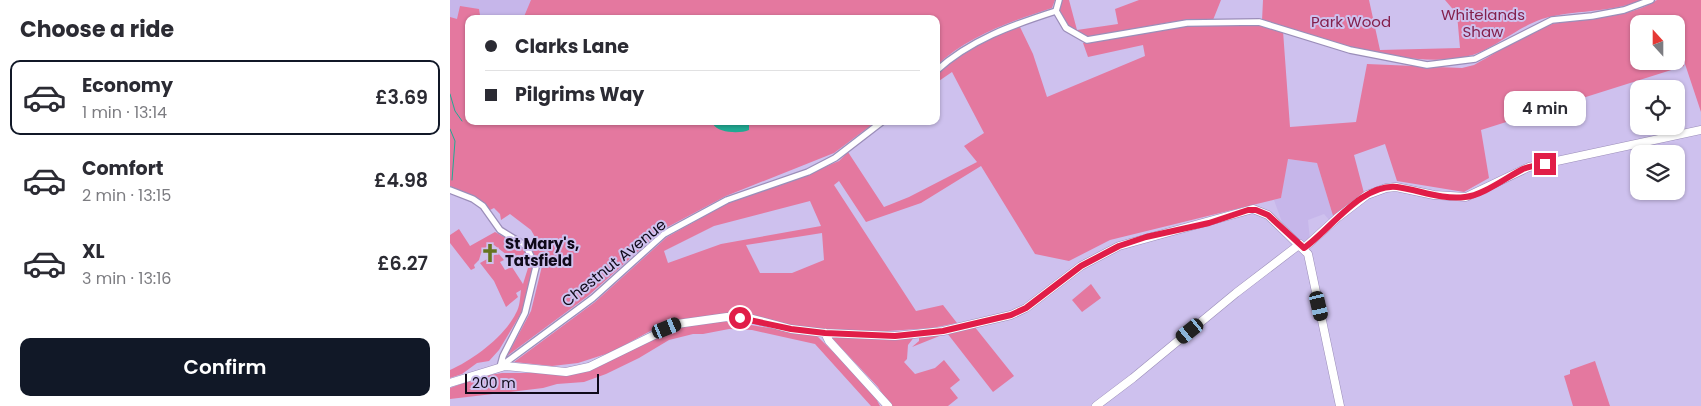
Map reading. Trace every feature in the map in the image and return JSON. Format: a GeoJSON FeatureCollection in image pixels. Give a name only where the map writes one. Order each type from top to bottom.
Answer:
{"type":"FeatureCollection","features":[{"type":"Feature","properties":{"kind":"main road"},"geometry":{"type":"LineString","coordinates":[[1096,406],[1236,293],[1302,246],[1367,195],[1386,188],[1396,187],[1434,195],[1466,197],[1528,167],[1701,130]]}},
{"type":"Feature","properties":{"kind":"main road"},"geometry":{"type":"LineString","coordinates":[[450,383],[500,367],[511,366],[566,372],[589,367],[677,324],[728,317],[753,319],[791,329],[825,333],[895,336],[943,331],[1011,315],[1042,298],[1081,266],[1119,246],[1146,237],[1209,223],[1248,210],[1256,210],[1268,215],[1302,246],[1311,261],[1340,406]]}},
{"type":"Feature","properties":{"kind":"main road"},"geometry":{"type":"LineString","coordinates":[[825,333],[829,341],[888,406]]}},
{"type":"Feature","properties":{"kind":"street"},"geometry":{"type":"LineString","coordinates":[[1059,0],[1056,11],[1066,28],[1087,40],[1187,23],[1259,22],[1350,50],[1427,66],[1476,59],[1552,20],[1616,12],[1651,0]]}},
{"type":"Feature","properties":{"kind":"street"},"geometry":{"type":"LineString","coordinates":[[940,67],[954,54],[1007,26],[1056,11]]}},
{"type":"Feature","properties":{"kind":"street","name":"Chestnut Avenue"},"geometry":{"type":"LineString","coordinates":[[500,367],[593,298],[664,234],[727,200],[808,172],[835,158],[878,125]]}},
{"type":"Feature","properties":{"kind":"street"},"geometry":{"type":"LineString","coordinates":[[450,190],[468,197],[483,206],[500,230],[526,246],[536,266],[525,314],[502,356],[500,367]]}},
{"type":"Feature","properties":{"kind":"shaded area"},"geometry":{"type":"Polygon","coordinates":[[[450,0],[532,0],[526,15],[465,15],[465,18],[458,20],[450,18],[450,0]]]}},
{"type":"Feature","properties":{"kind":"shaded area"},"geometry":{"type":"Polygon","coordinates":[[[714,125],[749,125],[749,130],[724,131],[714,125]]]}},
{"type":"Feature","properties":{"kind":"shaded area"},"geometry":{"type":"Polygon","coordinates":[[[1287,159],[1317,163],[1334,219],[1331,222],[1324,214],[1308,220],[1310,241],[1304,243],[1298,240],[1282,222],[1274,200],[1281,198],[1287,159]]]}},
{"type":"Feature","properties":{"kind":"green space"},"geometry":{"type":"Polygon","coordinates":[[[531,0],[1055,0],[1052,8],[1006,24],[976,38],[940,63],[940,15],[525,15],[531,0]]]}},
{"type":"Feature","properties":{"kind":"green space"},"geometry":{"type":"Polygon","coordinates":[[[1061,0],[1069,0],[1077,30],[1118,24],[1115,9],[1139,0],[1221,0],[1213,20],[1171,22],[1088,37],[1069,27],[1058,11],[1061,0]]]}},
{"type":"Feature","properties":{"kind":"green space"},"geometry":{"type":"Polygon","coordinates":[[[1263,0],[1369,0],[1380,50],[1460,48],[1457,14],[1445,0],[1643,0],[1604,10],[1542,19],[1525,26],[1478,53],[1455,59],[1428,60],[1370,51],[1262,21],[1263,0]]]}},
{"type":"Feature","properties":{"kind":"green space"},"geometry":{"type":"Polygon","coordinates":[[[1657,0],[1701,0],[1701,112],[1685,64],[1685,15],[1630,15],[1630,70],[1671,70],[1640,80],[1630,80],[1630,83],[1481,130],[1489,178],[1464,192],[1397,181],[1385,144],[1354,155],[1364,193],[1334,219],[1317,163],[1288,159],[1281,198],[1110,240],[1069,261],[1035,254],[981,166],[921,203],[866,222],[839,181],[834,185],[916,311],[943,305],[957,323],[932,328],[873,332],[820,330],[729,314],[677,321],[654,329],[612,352],[578,363],[552,366],[514,362],[595,302],[667,237],[728,203],[784,184],[839,161],[848,152],[884,207],[909,197],[977,162],[964,146],[984,133],[952,72],[940,80],[940,71],[954,59],[974,46],[996,34],[1019,25],[1033,54],[1047,97],[1145,56],[1143,45],[1088,57],[1083,43],[1196,24],[1256,23],[1283,31],[1290,127],[1356,122],[1367,64],[1462,68],[1474,65],[1526,35],[1547,26],[1556,23],[1633,11],[1657,0]],[[810,201],[714,226],[664,251],[668,263],[721,244],[821,226],[810,201]],[[822,233],[746,245],[760,273],[792,273],[824,260],[822,233]]]}},
{"type":"Feature","properties":{"kind":"green space"},"geometry":{"type":"Polygon","coordinates":[[[460,6],[479,9],[480,15],[465,15],[465,125],[872,125],[834,153],[726,196],[662,230],[588,296],[507,356],[531,311],[542,266],[526,243],[535,237],[531,230],[510,214],[501,220],[500,214],[494,208],[490,210],[482,202],[450,186],[450,17],[457,19],[460,6]]]}},
{"type":"Feature","properties":{"kind":"green space"},"geometry":{"type":"Polygon","coordinates":[[[459,229],[470,246],[495,232],[523,247],[533,266],[523,310],[499,350],[489,361],[477,363],[462,374],[450,378],[450,370],[478,354],[496,339],[511,322],[520,302],[521,290],[516,293],[518,297],[506,307],[494,281],[480,263],[498,253],[504,260],[500,262],[505,270],[512,267],[523,284],[528,268],[526,255],[511,258],[494,245],[486,247],[474,265],[475,268],[471,270],[450,243],[450,235],[459,229]]]}},
{"type":"Feature","properties":{"kind":"green space"},"geometry":{"type":"Polygon","coordinates":[[[1091,284],[1101,298],[1082,312],[1072,300],[1091,284]]]}},
{"type":"Feature","properties":{"kind":"green space"},"geometry":{"type":"Polygon","coordinates":[[[727,321],[817,336],[871,389],[880,406],[871,406],[815,344],[752,330],[729,329],[693,334],[669,340],[639,358],[584,382],[450,399],[450,388],[483,376],[502,373],[552,373],[590,369],[675,328],[727,321]]]}},
{"type":"Feature","properties":{"kind":"green space"},"geometry":{"type":"Polygon","coordinates":[[[974,326],[1014,376],[993,392],[947,333],[912,347],[919,341],[919,336],[974,326]]]}},
{"type":"Feature","properties":{"kind":"green space"},"geometry":{"type":"Polygon","coordinates":[[[829,335],[915,336],[908,345],[907,359],[904,362],[915,374],[935,368],[944,360],[960,380],[950,388],[958,398],[948,406],[890,406],[878,387],[829,335]]]}},
{"type":"Feature","properties":{"kind":"green space"},"geometry":{"type":"Polygon","coordinates":[[[1595,361],[1610,406],[1573,406],[1564,376],[1570,374],[1570,370],[1595,361]]]}},
{"type":"Feature","properties":{"kind":"waterway"},"geometry":{"type":"LineString","coordinates":[[450,94],[455,111],[462,121]]}},
{"type":"Feature","properties":{"kind":"waterway"},"geometry":{"type":"LineString","coordinates":[[450,129],[455,141],[452,180]]}},
{"type":"Feature","properties":{"kind":"place","name":"St Mary's, Tatsfield"},"geometry":{"type":"Point","coordinates":[490,253]}},
{"type":"Feature","properties":{"kind":"route"},"geometry":{"type":"LineString","coordinates":[[740,318],[753,319],[791,329],[825,333],[895,336],[943,331],[1011,315],[1042,298],[1087,262],[1107,251],[1146,237],[1209,223],[1242,211],[1256,210],[1268,215],[1304,248],[1337,218],[1367,195],[1377,191],[1396,187],[1434,195],[1466,197],[1524,168],[1545,164]]}},
{"type":"Feature","properties":{"kind":"park label","name":"Park Wood"},"geometry":{"type":"Point","coordinates":[1351,22]}},
{"type":"Feature","properties":{"kind":"park label","name":"Whitelands Shaw"},"geometry":{"type":"Point","coordinates":[1483,24]}}]}
